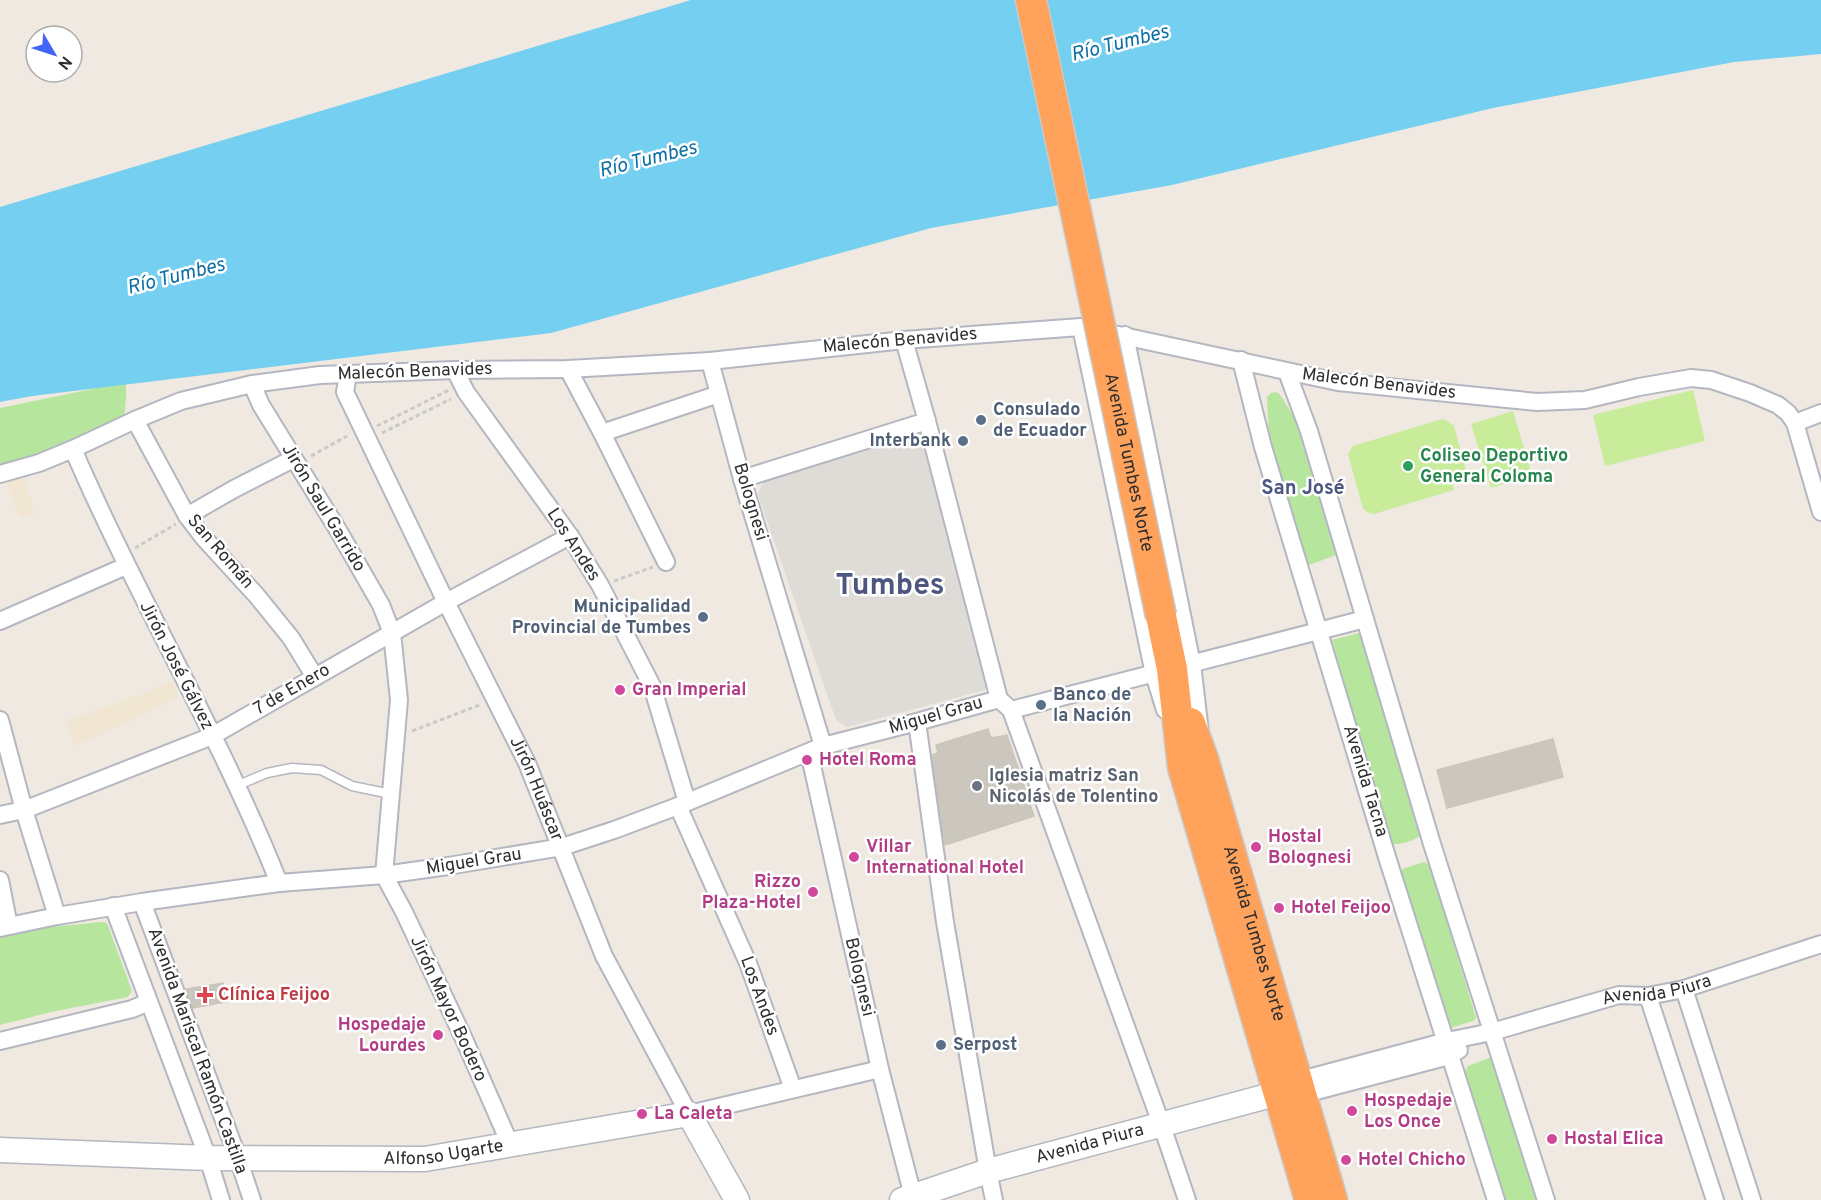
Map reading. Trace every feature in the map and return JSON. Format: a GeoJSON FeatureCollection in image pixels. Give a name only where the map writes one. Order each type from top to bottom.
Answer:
{"type":"FeatureCollection","features":[{"type":"Feature","properties":{"kind":"highway","name":"Avenida Tumbes Norte"},"geometry":{"type":"LineString","coordinates":[[1031,0],[1193,763],[1292,1090],[1332,1200]]}},
{"type":"Feature","properties":{"kind":"highway","name":"Avenida Tumbes Norte"},"geometry":{"type":"LineString","coordinates":[[1292,1090],[1310,1200]]}},
{"type":"Feature","properties":{"kind":"main road","name":"Avenida Piura"},"geometry":{"type":"LineString","coordinates":[[910,1199],[988,1171],[1292,1090]]}},
{"type":"Feature","properties":{"kind":"main road","name":"Alfonso Ugarte"},"geometry":{"type":"LineString","coordinates":[[0,1150],[208,1158],[425,1159],[689,1114]]}},
{"type":"Feature","properties":{"kind":"main road","name":"Jirón Huáscar"},"geometry":{"type":"LineString","coordinates":[[689,1114],[737,1200]]}},
{"type":"Feature","properties":{"kind":"street","name":"Malecón Benavides"},"geometry":{"type":"LineString","coordinates":[[0,474],[39,463],[182,401],[252,384],[320,375],[348,374],[461,382],[568,369],[710,361],[904,339],[1081,327],[1338,382],[1537,402],[1585,400],[1691,378],[1711,380],[1778,405],[1795,423]]}},
{"type":"Feature","properties":{"kind":"street"},"geometry":{"type":"LineString","coordinates":[[1081,327],[1173,669]]}},
{"type":"Feature","properties":{"kind":"street"},"geometry":{"type":"LineString","coordinates":[[1125,335],[1173,669]]}},
{"type":"Feature","properties":{"kind":"street"},"geometry":{"type":"LineString","coordinates":[[904,339],[1005,704],[1162,1126],[1187,1200]]}},
{"type":"Feature","properties":{"kind":"street","name":"Avenida Tacna"},"geometry":{"type":"LineString","coordinates":[[1241,360],[1263,447],[1496,1200]]}},
{"type":"Feature","properties":{"kind":"street","name":"Bolognesi"},"geometry":{"type":"LineString","coordinates":[[710,361],[816,749],[880,1069],[910,1199]]}},
{"type":"Feature","properties":{"kind":"street"},"geometry":{"type":"LineString","coordinates":[[568,369],[666,562]]}},
{"type":"Feature","properties":{"kind":"street"},"geometry":{"type":"LineString","coordinates":[[1287,372],[1309,431],[1432,844],[1546,1200]]}},
{"type":"Feature","properties":{"kind":"street","name":"Jirón Huáscar"},"geometry":{"type":"LineString","coordinates":[[348,374],[345,392],[446,602],[527,763],[604,956],[689,1114]]}},
{"type":"Feature","properties":{"kind":"street","name":"Los Andes"},"geometry":{"type":"LineString","coordinates":[[461,382],[570,536],[600,585],[652,686],[682,804],[748,963],[793,1089]]}},
{"type":"Feature","properties":{"kind":"street","name":"Jirón Saul Garrido"},"geometry":{"type":"LineString","coordinates":[[252,384],[261,405],[338,530],[375,596],[392,633],[399,700],[384,875]]}},
{"type":"Feature","properties":{"kind":"street"},"geometry":{"type":"LineString","coordinates":[[602,433],[719,394]]}},
{"type":"Feature","properties":{"kind":"street"},"geometry":{"type":"LineString","coordinates":[[1821,413],[1795,423],[1821,512]]}},
{"type":"Feature","properties":{"kind":"street","name":"San Román"},"geometry":{"type":"LineString","coordinates":[[135,420],[187,516],[291,638],[315,677]]}},
{"type":"Feature","properties":{"kind":"street"},"geometry":{"type":"LineString","coordinates":[[742,479],[927,421]]}},
{"type":"Feature","properties":{"kind":"street","name":"Jirón José Gálvez"},"geometry":{"type":"LineString","coordinates":[[73,449],[124,561],[259,832],[279,883]]}},
{"type":"Feature","properties":{"kind":"street"},"geometry":{"type":"LineString","coordinates":[[187,516],[234,489],[295,461]]}},
{"type":"Feature","properties":{"kind":"street","name":"7 de Enero"},"geometry":{"type":"LineString","coordinates":[[0,815],[24,810],[212,736],[446,602],[570,536]]}},
{"type":"Feature","properties":{"kind":"street"},"geometry":{"type":"LineString","coordinates":[[0,621],[124,561]]}},
{"type":"Feature","properties":{"kind":"street","name":"Miguel Grau"},"geometry":{"type":"LineString","coordinates":[[5,927],[113,906],[279,883],[384,875],[562,847],[682,804],[816,749],[917,723],[1173,669],[1365,619]]}},
{"type":"Feature","properties":{"kind":"street"},"geometry":{"type":"LineString","coordinates":[[0,720],[24,810],[57,916]]}},
{"type":"Feature","properties":{"kind":"street"},"geometry":{"type":"LineString","coordinates":[[917,723],[945,922],[994,1200]]}},
{"type":"Feature","properties":{"kind":"street","name":"Jirón Mayor Bodero"},"geometry":{"type":"LineString","coordinates":[[384,875],[464,1039],[510,1144]]}},
{"type":"Feature","properties":{"kind":"street"},"geometry":{"type":"LineString","coordinates":[[0,880],[5,927]]}},
{"type":"Feature","properties":{"kind":"street","name":"Avenida Mariscal Ramón Castilla"},"geometry":{"type":"LineString","coordinates":[[142,902],[252,1200]]}},
{"type":"Feature","properties":{"kind":"street","name":"Avenida Mariscal Ramón Castilla"},"geometry":{"type":"LineString","coordinates":[[113,906],[222,1200]]}},
{"type":"Feature","properties":{"kind":"street","name":"Avenida Piura"},"geometry":{"type":"LineString","coordinates":[[1292,1090],[1448,1048],[1492,1032],[1619,995],[1648,996],[1684,989],[1821,944]]}},
{"type":"Feature","properties":{"kind":"street"},"geometry":{"type":"LineString","coordinates":[[1684,989],[1752,1200]]}},
{"type":"Feature","properties":{"kind":"street"},"geometry":{"type":"LineString","coordinates":[[1648,996],[1716,1200]]}},
{"type":"Feature","properties":{"kind":"street"},"geometry":{"type":"LineString","coordinates":[[0,1041],[132,1010],[149,1002]]}},
{"type":"Feature","properties":{"kind":"street","name":"Alfonso Ugarte"},"geometry":{"type":"LineString","coordinates":[[689,1114],[880,1069]]}},
{"type":"Feature","properties":{"kind":"lane"},"geometry":{"type":"LineString","coordinates":[[236,786],[267,773],[292,768],[321,770],[352,786],[391,794]]}},
{"type":"Feature","properties":{"kind":"path"},"geometry":{"type":"LineString","coordinates":[[365,433],[461,382]]}},
{"type":"Feature","properties":{"kind":"path"},"geometry":{"type":"LineString","coordinates":[[295,461],[365,433],[461,382]]}},
{"type":"Feature","properties":{"kind":"path"},"geometry":{"type":"LineString","coordinates":[[124,561],[187,516]]}},
{"type":"Feature","properties":{"kind":"path"},"geometry":{"type":"LineString","coordinates":[[600,585],[666,562]]}},
{"type":"Feature","properties":{"kind":"path"},"geometry":{"type":"LineString","coordinates":[[396,736],[494,699]]}},
{"type":"Feature","properties":{"kind":"shaded area"},"geometry":{"type":"Polygon","coordinates":[[[913,432],[921,433],[926,440],[991,684],[985,690],[847,727],[836,720],[758,495],[761,486],[766,481],[913,432]]]}},
{"type":"Feature","properties":{"kind":"shaded area"},"geometry":{"type":"Polygon","coordinates":[[[22,474],[35,514],[20,518],[5,478],[22,474]]]}},
{"type":"Feature","properties":{"kind":"shaded area"},"geometry":{"type":"Polygon","coordinates":[[[172,680],[178,697],[76,746],[65,721],[139,695],[172,680]]]}},
{"type":"Feature","properties":{"kind":"green space"},"geometry":{"type":"Polygon","coordinates":[[[126,382],[124,420],[8,466],[0,467],[0,408],[126,382]]]}},
{"type":"Feature","properties":{"kind":"green space"},"geometry":{"type":"Polygon","coordinates":[[[1693,390],[1705,441],[1605,466],[1593,415],[1693,390]]]}},
{"type":"Feature","properties":{"kind":"green space"},"geometry":{"type":"Polygon","coordinates":[[[1277,392],[1303,431],[1339,554],[1309,565],[1269,439],[1267,397],[1277,392]]]}},
{"type":"Feature","properties":{"kind":"green space"},"geometry":{"type":"Polygon","coordinates":[[[1513,411],[1532,475],[1491,488],[1471,424],[1513,411]]]}},
{"type":"Feature","properties":{"kind":"green space","name":"Coliseo Deportivo General Coloma"},"geometry":{"type":"Polygon","coordinates":[[[1442,419],[1454,426],[1468,478],[1453,483],[1454,490],[1374,514],[1363,509],[1348,454],[1353,446],[1442,419]]]}},
{"type":"Feature","properties":{"kind":"green space"},"geometry":{"type":"Polygon","coordinates":[[[1359,633],[1421,829],[1421,835],[1403,843],[1392,844],[1388,839],[1332,640],[1359,633]]]}},
{"type":"Feature","properties":{"kind":"green space"},"geometry":{"type":"Polygon","coordinates":[[[1424,862],[1428,864],[1432,872],[1476,1018],[1450,1028],[1445,1025],[1399,873],[1402,869],[1424,862]]]}},
{"type":"Feature","properties":{"kind":"green space"},"geometry":{"type":"Polygon","coordinates":[[[107,923],[132,991],[128,997],[51,1012],[0,1025],[0,934],[18,930],[107,923]]]}},
{"type":"Feature","properties":{"kind":"green space"},"geometry":{"type":"Polygon","coordinates":[[[1494,1056],[1541,1200],[1506,1200],[1465,1071],[1468,1066],[1494,1056]]]}},
{"type":"Feature","properties":{"kind":"water","name":"Río Tumbes"},"geometry":{"type":"Polygon","coordinates":[[[691,0],[1821,0],[1821,54],[1734,62],[1493,108],[1172,185],[931,228],[551,333],[32,396],[0,402],[0,207],[691,0]]]}},
{"type":"Feature","properties":{"kind":"building","name":"Iglesia matriz San Nicolás de Tolentino"},"geometry":{"type":"Polygon","coordinates":[[[988,729],[991,738],[1007,735],[1034,816],[945,845],[932,755],[938,753],[936,745],[988,729]]]}},
{"type":"Feature","properties":{"kind":"building"},"geometry":{"type":"Polygon","coordinates":[[[1553,739],[1563,777],[1447,808],[1437,770],[1553,739]]]}},
{"type":"Feature","properties":{"kind":"building","name":"Clínica Feijoo"},"geometry":{"type":"Polygon","coordinates":[[[223,983],[226,1002],[193,1008],[186,989],[223,983]]]}},
{"type":"Feature","properties":{"kind":"place","name":"Consulado de Ecuador"},"geometry":{"type":"Point","coordinates":[981,420]}},
{"type":"Feature","properties":{"kind":"place","name":"Interbank"},"geometry":{"type":"Point","coordinates":[963,441]}},
{"type":"Feature","properties":{"kind":"place","name":"Coliseo Deportivo General Coloma"},"geometry":{"type":"Point","coordinates":[1408,466]}},
{"type":"Feature","properties":{"kind":"place","name":"Municipalidad Provincial de Tumbes"},"geometry":{"type":"Point","coordinates":[703,617]}},
{"type":"Feature","properties":{"kind":"place","name":"Gran Imperial"},"geometry":{"type":"Point","coordinates":[620,690]}},
{"type":"Feature","properties":{"kind":"place","name":"Banco de la Nación"},"geometry":{"type":"Point","coordinates":[1041,705]}},
{"type":"Feature","properties":{"kind":"place","name":"Hotel Roma"},"geometry":{"type":"Point","coordinates":[807,760]}},
{"type":"Feature","properties":{"kind":"place","name":"Iglesia matriz San Nicolás de Tolentino"},"geometry":{"type":"Point","coordinates":[977,786]}},
{"type":"Feature","properties":{"kind":"place","name":"Hostal Bolognesi"},"geometry":{"type":"Point","coordinates":[1256,847]}},
{"type":"Feature","properties":{"kind":"place","name":"Villar International Hotel"},"geometry":{"type":"Point","coordinates":[854,857]}},
{"type":"Feature","properties":{"kind":"place","name":"Rizzo Plaza-Hotel"},"geometry":{"type":"Point","coordinates":[813,892]}},
{"type":"Feature","properties":{"kind":"place","name":"Hotel Feijoo"},"geometry":{"type":"Point","coordinates":[1279,908]}},
{"type":"Feature","properties":{"kind":"place","name":"Clínica Feijoo"},"geometry":{"type":"Point","coordinates":[205,995]}},
{"type":"Feature","properties":{"kind":"place","name":"Hospedaje Lourdes"},"geometry":{"type":"Point","coordinates":[438,1035]}},
{"type":"Feature","properties":{"kind":"place","name":"Serpost"},"geometry":{"type":"Point","coordinates":[941,1045]}},
{"type":"Feature","properties":{"kind":"place","name":"Hospedaje Los Once"},"geometry":{"type":"Point","coordinates":[1352,1111]}},
{"type":"Feature","properties":{"kind":"place","name":"La Caleta"},"geometry":{"type":"Point","coordinates":[642,1114]}},
{"type":"Feature","properties":{"kind":"place","name":"Hostal Elica"},"geometry":{"type":"Point","coordinates":[1552,1139]}},
{"type":"Feature","properties":{"kind":"place","name":"Hotel Chicho"},"geometry":{"type":"Point","coordinates":[1346,1160]}},
{"type":"Feature","properties":{"kind":"district","name":"San José"},"geometry":{"type":"Point","coordinates":[1303,489]}},
{"type":"Feature","properties":{"kind":"district","name":"Tumbes"},"geometry":{"type":"Point","coordinates":[890,586]}}]}
